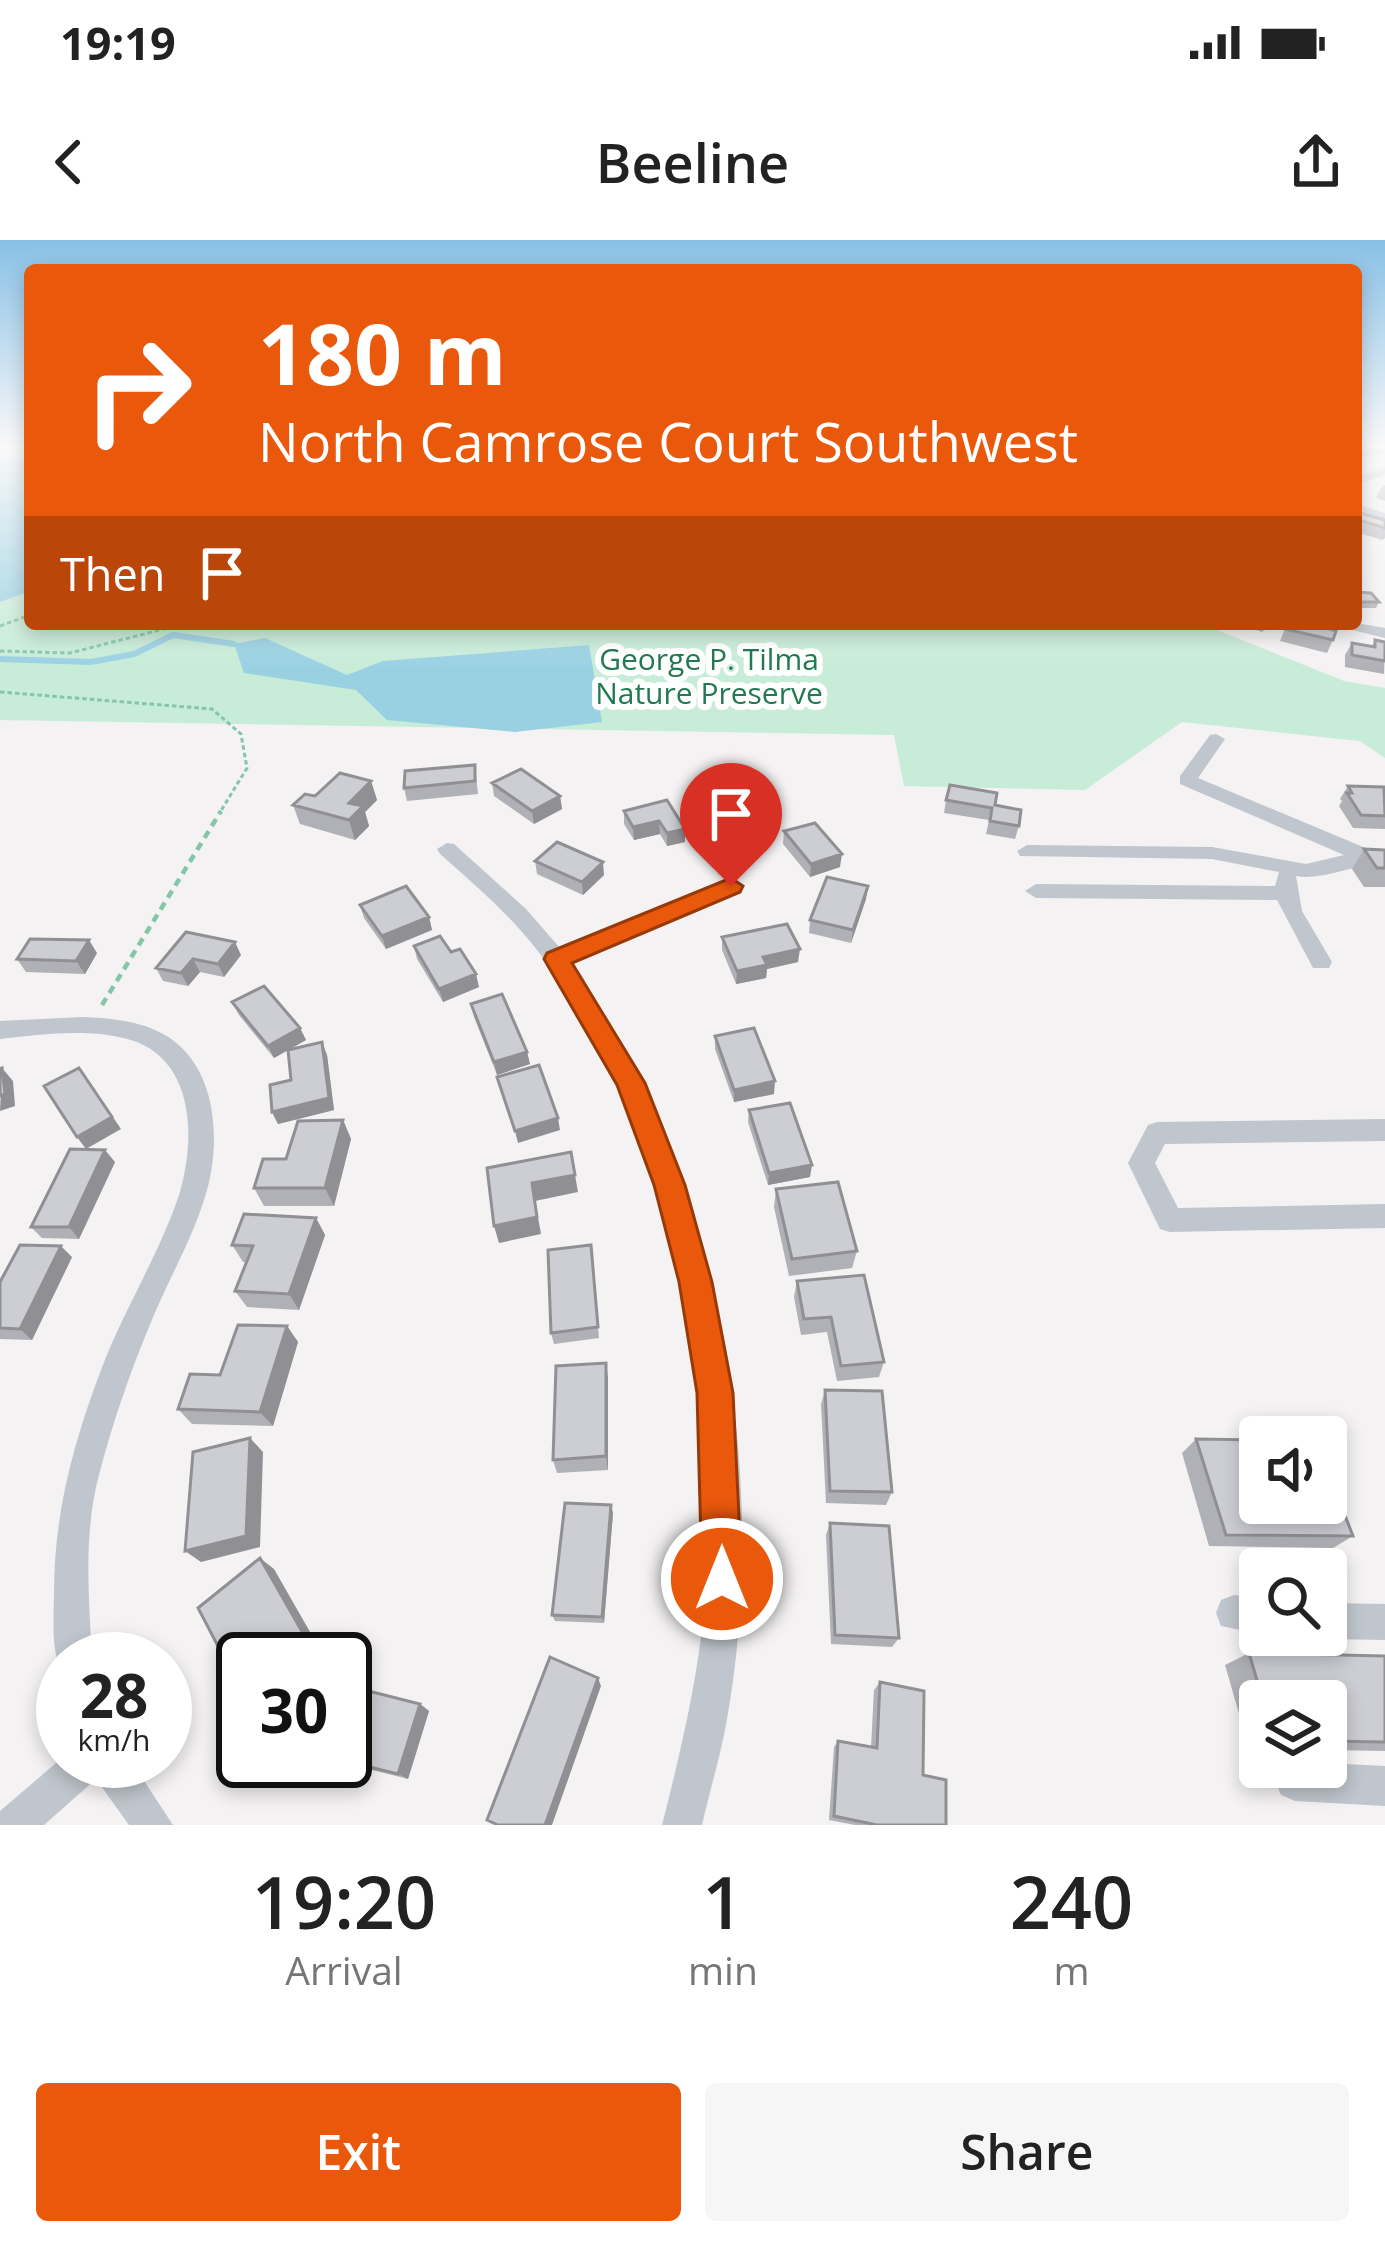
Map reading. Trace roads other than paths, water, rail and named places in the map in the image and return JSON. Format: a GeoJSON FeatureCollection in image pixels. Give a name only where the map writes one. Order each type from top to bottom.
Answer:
{"type":"FeatureCollection","features":[{"type":"Feature","properties":{"kind":"street"},"geometry":{"type":"LineString","coordinates":[[1216,739],[1187,779],[1375,856]]}},
{"type":"Feature","properties":{"kind":"street"},"geometry":{"type":"LineString","coordinates":[[447,849],[504,898],[556,959],[631,1083],[670,1185],[696,1282],[715,1393],[722,1487],[718,1678],[702,1760],[682,1825]]}},
{"type":"Feature","properties":{"kind":"street"},"geometry":{"type":"LineString","coordinates":[[1028,851],[1212,854],[1287,869],[1326,870],[1375,856]]}},
{"type":"Feature","properties":{"kind":"street"},"geometry":{"type":"LineString","coordinates":[[1287,869],[1284,893],[1321,962]]}},
{"type":"Feature","properties":{"kind":"street"},"geometry":{"type":"LineString","coordinates":[[556,959],[731,886]]}},
{"type":"Feature","properties":{"kind":"street"},"geometry":{"type":"LineString","coordinates":[[1036,891],[1284,893]]}},
{"type":"Feature","properties":{"kind":"street"},"geometry":{"type":"LineString","coordinates":[[0,1030],[90,1025],[160,1042],[194,1086],[201,1132],[192,1196],[127,1342],[80,1484],[72,1632]]}},
{"type":"Feature","properties":{"kind":"street"},"geometry":{"type":"LineString","coordinates":[[1385,1130],[1157,1133],[1141,1163],[1171,1220],[1385,1216]]}},
{"type":"Feature","properties":{"kind":"street"},"geometry":{"type":"LineString","coordinates":[[1347,1621],[1385,1622]]}},
{"type":"Feature","properties":{"kind":"street"},"geometry":{"type":"LineString","coordinates":[[1347,1784],[1385,1786]]}},
{"type":"Feature","properties":{"kind":"street"},"geometry":{"type":"LineString","coordinates":[[14,1825],[57,1788]]}},
{"type":"Feature","properties":{"kind":"street"},"geometry":{"type":"LineString","coordinates":[[126,1788],[153,1825]]}},
{"type":"Feature","properties":{"kind":"water"},"geometry":{"type":"Polygon","coordinates":[[[0,522],[24,522],[24,593],[0,602],[0,522]]]}},
{"type":"Feature","properties":{"kind":"water"},"geometry":{"type":"Polygon","coordinates":[[[265,638],[347,675],[383,661],[589,645],[602,722],[515,732],[387,720],[356,690],[244,673],[234,644],[265,638]]]}},
{"type":"Feature","properties":{"kind":"waterway"},"geometry":{"type":"LineString","coordinates":[[0,659],[91,662],[134,654],[173,635],[234,644]]}},
{"type":"Feature","properties":{"kind":"park label","name":"George P. Tilma Nature Preserve"},"geometry":{"type":"Point","coordinates":[709,677]}}]}
